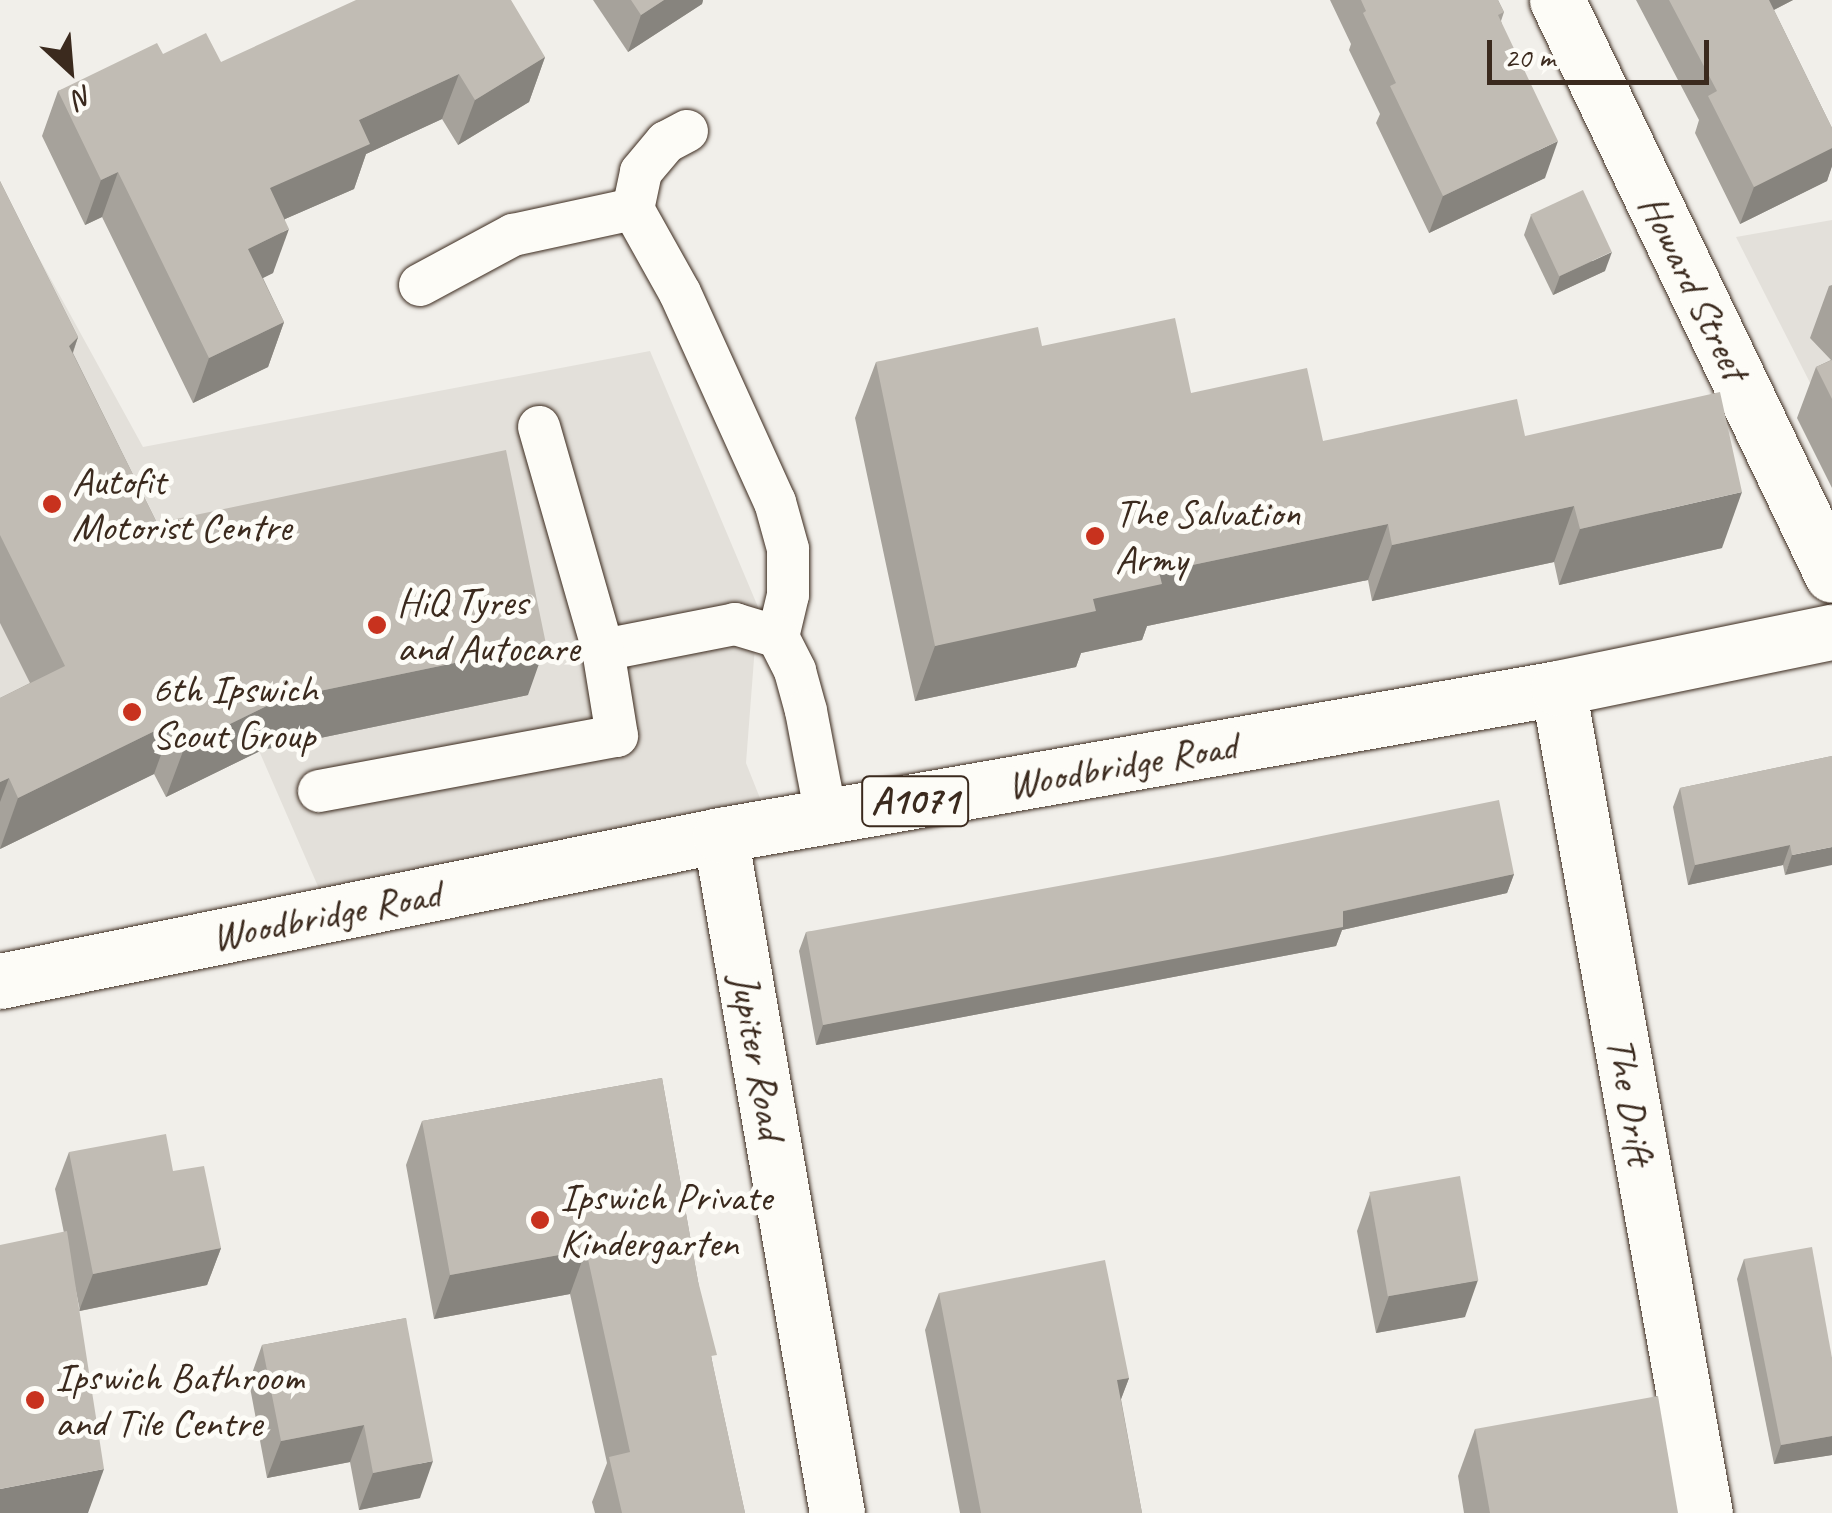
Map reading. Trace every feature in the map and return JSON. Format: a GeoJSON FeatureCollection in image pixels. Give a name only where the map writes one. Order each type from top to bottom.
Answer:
{"type":"FeatureCollection","features":[{"type":"Feature","properties":{"kind":"street","name":"Howard Street"},"geometry":{"type":"LineString","coordinates":[[1557,0],[1832,575]]}},
{"type":"Feature","properties":{"kind":"street","name":"Woodbridge Road"},"geometry":{"type":"LineString","coordinates":[[0,981],[720,835],[1558,688],[1832,632]]}},
{"type":"Feature","properties":{"kind":"street","name":"The Drift"},"geometry":{"type":"LineString","coordinates":[[1558,688],[1705,1513]]}},
{"type":"Feature","properties":{"kind":"street","name":"Jupiter Road"},"geometry":{"type":"LineString","coordinates":[[720,835],[837,1513]]}},
{"type":"Feature","properties":{"kind":"lane"},"geometry":{"type":"LineString","coordinates":[[687,130],[666,142],[640,172],[633,209],[688,311],[775,502],[788,549],[788,595],[778,637],[802,697],[826,816]]}},
{"type":"Feature","properties":{"kind":"lane"},"geometry":{"type":"LineString","coordinates":[[420,286],[513,234],[633,209]]}},
{"type":"Feature","properties":{"kind":"lane"},"geometry":{"type":"LineString","coordinates":[[319,791],[618,736],[603,650],[538,427]]}},
{"type":"Feature","properties":{"kind":"lane"},"geometry":{"type":"LineString","coordinates":[[603,650],[735,624],[778,637]]}},
{"type":"Feature","properties":{"kind":"shaded area"},"geometry":{"type":"Polygon","coordinates":[[[9,203],[143,447],[650,351],[758,607],[746,763],[771,826],[330,914],[200,615],[0,708],[0,208],[9,203]]]}},
{"type":"Feature","properties":{"kind":"shaded area"},"geometry":{"type":"Polygon","coordinates":[[[1832,220],[1832,426],[1736,237],[1832,220]]]}},
{"type":"Feature","properties":{"kind":"building"},"geometry":{"type":"Polygon","coordinates":[[[356,0],[511,0],[545,57],[475,100],[459,74],[359,120],[370,144],[270,188],[289,229],[248,249],[284,322],[209,358],[118,172],[101,180],[58,91],[157,43],[163,54],[206,33],[221,62],[356,0]]]}},
{"type":"Feature","properties":{"kind":"building"},"geometry":{"type":"Polygon","coordinates":[[[631,0],[664,0],[641,15],[631,0]]]}},
{"type":"Feature","properties":{"kind":"building"},"geometry":{"type":"Polygon","coordinates":[[[1361,0],[1498,0],[1504,12],[1498,15],[1558,141],[1443,196],[1390,86],[1396,83],[1363,13],[1366,11],[1361,0]]]}},
{"type":"Feature","properties":{"kind":"building"},"geometry":{"type":"Polygon","coordinates":[[[1669,0],[1769,0],[1832,128],[1832,148],[1754,187],[1708,96],[1717,91],[1669,0]]]}},
{"type":"Feature","properties":{"kind":"building"},"geometry":{"type":"Polygon","coordinates":[[[0,181],[78,337],[69,346],[157,523],[506,450],[546,644],[281,699],[185,746],[173,722],[18,798],[9,778],[0,782],[0,698],[65,666],[0,535],[0,181]]]}},
{"type":"Feature","properties":{"kind":"building"},"geometry":{"type":"Polygon","coordinates":[[[1583,190],[1612,252],[1559,276],[1530,215],[1583,190]]]}},
{"type":"Feature","properties":{"kind":"building"},"geometry":{"type":"Polygon","coordinates":[[[1175,318],[1191,393],[1307,368],[1323,441],[1517,399],[1525,436],[1720,392],[1742,492],[1580,529],[1574,506],[1392,545],[1388,524],[1159,572],[1162,584],[1093,599],[1096,611],[935,646],[876,362],[1038,327],[1042,346],[1175,318]]]}},
{"type":"Feature","properties":{"kind":"building"},"geometry":{"type":"Polygon","coordinates":[[[1832,360],[1832,399],[1816,367],[1832,360]]]}},
{"type":"Feature","properties":{"kind":"building"},"geometry":{"type":"Polygon","coordinates":[[[1832,756],[1832,847],[1792,855],[1790,845],[1695,865],[1680,788],[1832,756]]]}},
{"type":"Feature","properties":{"kind":"building"},"geometry":{"type":"Polygon","coordinates":[[[1499,800],[1514,874],[1343,911],[1343,927],[823,1025],[806,932],[1223,856],[1499,800]]]}},
{"type":"Feature","properties":{"kind":"building"},"geometry":{"type":"Polygon","coordinates":[[[662,1078],[698,1281],[717,1355],[711,1356],[745,1513],[622,1513],[609,1457],[630,1452],[586,1250],[450,1275],[422,1121],[662,1078]]]}},
{"type":"Feature","properties":{"kind":"building"},"geometry":{"type":"Polygon","coordinates":[[[166,1134],[173,1171],[204,1166],[221,1248],[93,1274],[69,1152],[166,1134]]]}},
{"type":"Feature","properties":{"kind":"building"},"geometry":{"type":"Polygon","coordinates":[[[1460,1176],[1478,1280],[1388,1296],[1369,1192],[1460,1176]]]}},
{"type":"Feature","properties":{"kind":"building","name":"Ipswich Bathroom and Tile Centre"},"geometry":{"type":"Polygon","coordinates":[[[67,1231],[104,1469],[0,1489],[0,1245],[67,1231]]]}},
{"type":"Feature","properties":{"kind":"building"},"geometry":{"type":"Polygon","coordinates":[[[1812,1247],[1832,1358],[1832,1436],[1781,1445],[1744,1259],[1812,1247]]]}},
{"type":"Feature","properties":{"kind":"building"},"geometry":{"type":"Polygon","coordinates":[[[1105,1260],[1129,1378],[1117,1380],[1142,1513],[981,1513],[939,1293],[1105,1260]]]}},
{"type":"Feature","properties":{"kind":"building"},"geometry":{"type":"Polygon","coordinates":[[[406,1318],[433,1461],[373,1473],[364,1425],[281,1441],[262,1345],[406,1318]]]}},
{"type":"Feature","properties":{"kind":"building"},"geometry":{"type":"Polygon","coordinates":[[[1658,1396],[1678,1513],[1490,1513],[1475,1429],[1658,1396]]]}},
{"type":"Feature","properties":{"kind":"place","name":"Autofit Motorist Centre"},"geometry":{"type":"Point","coordinates":[52,504]}},
{"type":"Feature","properties":{"kind":"place","name":"The Salvation Army"},"geometry":{"type":"Point","coordinates":[1095,536]}},
{"type":"Feature","properties":{"kind":"place","name":"HiQ Tyres and Autocare"},"geometry":{"type":"Point","coordinates":[377,625]}},
{"type":"Feature","properties":{"kind":"place","name":"6th Ipswich Scout Group"},"geometry":{"type":"Point","coordinates":[132,712]}},
{"type":"Feature","properties":{"kind":"place","name":"Ipswich Private Kindergarten"},"geometry":{"type":"Point","coordinates":[540,1220]}},
{"type":"Feature","properties":{"kind":"place","name":"Ipswich Bathroom and Tile Centre"},"geometry":{"type":"Point","coordinates":[35,1400]}}]}
